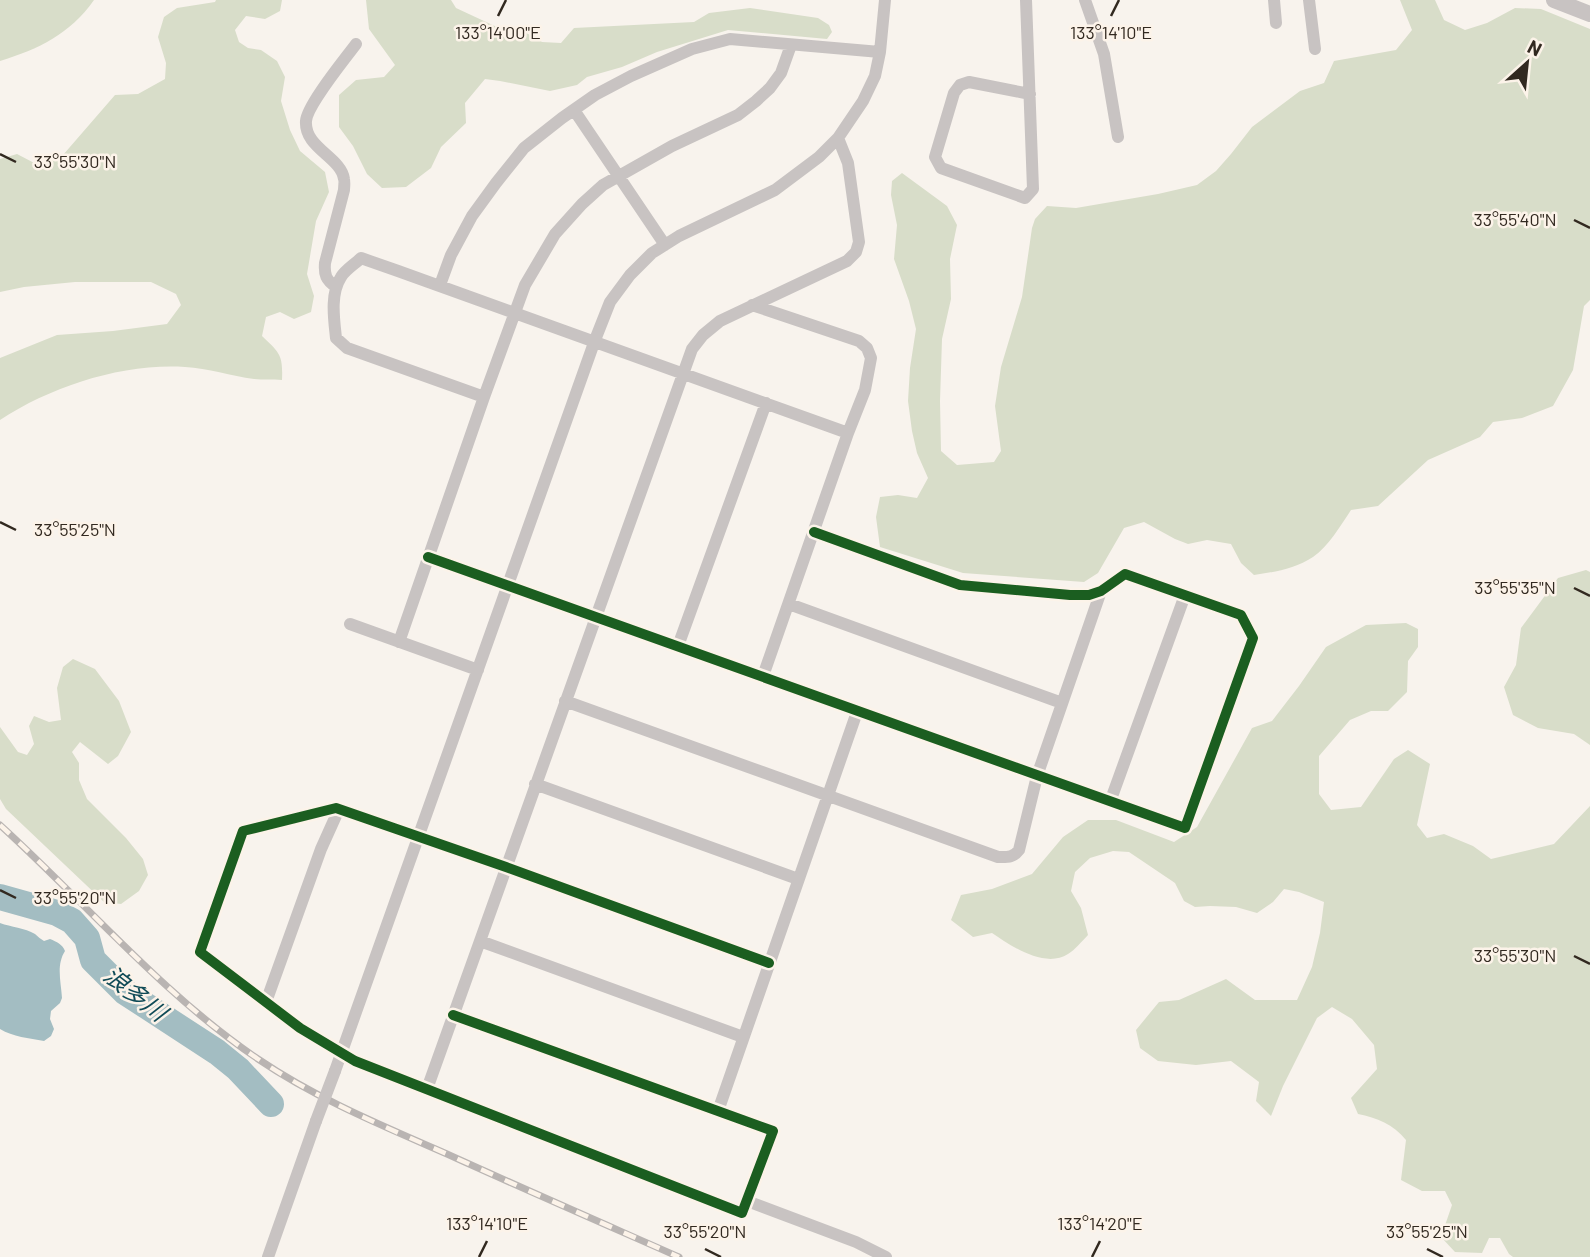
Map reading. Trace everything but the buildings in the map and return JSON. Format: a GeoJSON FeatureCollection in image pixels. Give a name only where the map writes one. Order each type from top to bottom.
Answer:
{"type":"FeatureCollection","features":[{"type":"Feature","properties":{"kind":"street"},"geometry":{"type":"LineString","coordinates":[[268,1257],[610,302],[630,275],[652,253],[679,236],[775,190],[819,157],[838,138],[863,101],[875,76],[885,0]]}},
{"type":"Feature","properties":{"kind":"street"},"geometry":{"type":"LineString","coordinates":[[1026,0],[1030,94],[1033,189],[1025,198],[941,168],[934,157],[954,93],[960,85],[969,82],[1030,94]]}},
{"type":"Feature","properties":{"kind":"street"},"geometry":{"type":"LineString","coordinates":[[1085,0],[1104,54],[1118,137]]}},
{"type":"Feature","properties":{"kind":"street"},"geometry":{"type":"LineString","coordinates":[[1274,0],[1276,23]]}},
{"type":"Feature","properties":{"kind":"street"},"geometry":{"type":"LineString","coordinates":[[1309,0],[1315,49]]}},
{"type":"Feature","properties":{"kind":"street"},"geometry":{"type":"LineString","coordinates":[[1555,0],[1590,14]]}},
{"type":"Feature","properties":{"kind":"street"},"geometry":{"type":"LineString","coordinates":[[440,285],[451,255],[472,216],[524,148],[596,95],[631,76],[692,49],[730,39],[880,52]]}},
{"type":"Feature","properties":{"kind":"street"},"geometry":{"type":"LineString","coordinates":[[336,287],[324,274],[345,179],[341,170],[316,145],[306,122],[309,109],[356,44]]}},
{"type":"Feature","properties":{"kind":"street"},"geometry":{"type":"LineString","coordinates":[[399,642],[525,285],[555,234],[603,185],[672,146],[738,115],[770,88],[781,73],[791,45]]}},
{"type":"Feature","properties":{"kind":"street"},"geometry":{"type":"LineString","coordinates":[[574,110],[665,245]]}},
{"type":"Feature","properties":{"kind":"street"},"geometry":{"type":"LineString","coordinates":[[427,1089],[692,349],[703,335],[720,321],[847,261],[856,252],[859,242],[848,163],[838,138]]}},
{"type":"Feature","properties":{"kind":"street"},"geometry":{"type":"LineString","coordinates":[[484,397],[346,348],[336,338],[334,316],[336,287],[342,274],[361,258],[848,433]]}},
{"type":"Feature","properties":{"kind":"street"},"geometry":{"type":"LineString","coordinates":[[752,305],[859,341],[867,348],[871,358],[865,390],[763,676]]}},
{"type":"Feature","properties":{"kind":"street"},"geometry":{"type":"LineString","coordinates":[[678,646],[766,404]]}},
{"type":"Feature","properties":{"kind":"street"},"geometry":{"type":"LineString","coordinates":[[428,557],[1185,828],[1253,638],[1241,615],[1125,573],[1101,592],[1089,594],[1070,595],[960,584],[814,532]]}},
{"type":"Feature","properties":{"kind":"street"},"geometry":{"type":"LineString","coordinates":[[565,701],[999,857],[1008,857],[1016,855],[1020,850],[1037,776],[1101,592]]}},
{"type":"Feature","properties":{"kind":"street"},"geometry":{"type":"LineString","coordinates":[[1110,802],[1185,595]]}},
{"type":"Feature","properties":{"kind":"street"},"geometry":{"type":"LineString","coordinates":[[789,604],[1062,703]]}},
{"type":"Feature","properties":{"kind":"street"},"geometry":{"type":"LineString","coordinates":[[350,624],[478,670]]}},
{"type":"Feature","properties":{"kind":"street"},"geometry":{"type":"LineString","coordinates":[[718,1111],[857,712]]}},
{"type":"Feature","properties":{"kind":"street"},"geometry":{"type":"LineString","coordinates":[[535,784],[798,878]]}},
{"type":"Feature","properties":{"kind":"street"},"geometry":{"type":"LineString","coordinates":[[266,1002],[321,849],[340,809]]}},
{"type":"Feature","properties":{"kind":"street"},"geometry":{"type":"LineString","coordinates":[[453,1015],[773,1131],[743,1213],[355,1061],[300,1028],[200,952],[243,831],[340,809],[769,963]]}},
{"type":"Feature","properties":{"kind":"street"},"geometry":{"type":"LineString","coordinates":[[480,941],[743,1037]]}},
{"type":"Feature","properties":{"kind":"street"},"geometry":{"type":"LineString","coordinates":[[747,1200],[856,1242],[886,1257]]}},
{"type":"Feature","properties":{"kind":"green space"},"geometry":{"type":"Polygon","coordinates":[[[0,0],[94,0],[75,22],[53,39],[0,61],[0,0]]]}},
{"type":"Feature","properties":{"kind":"green space"},"geometry":{"type":"Polygon","coordinates":[[[216,0],[282,0],[280,11],[265,19],[246,16],[235,30],[239,42],[248,48],[261,50],[277,61],[285,77],[281,101],[290,130],[300,151],[325,172],[329,192],[316,221],[307,274],[314,296],[311,312],[294,319],[280,312],[266,317],[262,336],[279,355],[282,380],[254,379],[185,367],[137,369],[65,387],[0,420],[0,358],[57,335],[167,324],[181,305],[176,294],[151,282],[75,282],[0,292],[0,159],[17,154],[40,166],[63,155],[115,95],[138,94],[165,79],[166,63],[158,37],[164,17],[177,8],[216,0]]]}},
{"type":"Feature","properties":{"kind":"green space"},"geometry":{"type":"Polygon","coordinates":[[[366,0],[451,0],[456,8],[499,28],[523,31],[542,42],[561,43],[574,28],[694,22],[709,13],[750,8],[818,18],[829,25],[832,32],[827,39],[728,30],[587,77],[577,85],[550,91],[485,79],[465,103],[466,123],[441,147],[431,168],[406,187],[382,188],[367,174],[353,146],[339,127],[339,95],[356,80],[384,77],[395,65],[369,29],[366,0]]]}},
{"type":"Feature","properties":{"kind":"green space"},"geometry":{"type":"Polygon","coordinates":[[[1400,0],[1435,0],[1444,20],[1465,30],[1487,23],[1515,8],[1541,9],[1590,29],[1590,300],[1584,306],[1573,370],[1553,406],[1522,418],[1493,422],[1480,437],[1428,460],[1378,506],[1351,510],[1319,553],[1299,564],[1277,571],[1254,575],[1241,563],[1231,544],[1207,540],[1188,544],[1144,522],[1124,528],[1098,573],[1084,582],[963,573],[880,547],[876,517],[880,497],[898,495],[917,498],[928,478],[917,453],[908,401],[916,329],[894,259],[897,225],[891,195],[892,181],[902,173],[947,206],[957,225],[950,259],[951,299],[942,339],[941,451],[957,465],[994,462],[1001,451],[995,406],[1001,367],[1022,297],[1035,219],[1047,206],[1076,208],[1197,185],[1216,171],[1252,127],[1300,91],[1324,83],[1334,61],[1396,50],[1412,30],[1400,0]]]}},
{"type":"Feature","properties":{"kind":"green space"},"geometry":{"type":"Polygon","coordinates":[[[1586,570],[1590,572],[1590,745],[1574,734],[1538,728],[1513,715],[1504,687],[1516,665],[1521,628],[1558,578],[1586,570]]]}},
{"type":"Feature","properties":{"kind":"green space"},"geometry":{"type":"Polygon","coordinates":[[[1406,623],[1418,629],[1418,647],[1408,661],[1407,692],[1388,711],[1371,711],[1350,720],[1319,756],[1319,794],[1331,810],[1361,807],[1394,759],[1408,750],[1430,764],[1417,825],[1427,838],[1444,834],[1473,846],[1491,859],[1554,844],[1590,806],[1590,1257],[1513,1257],[1500,1238],[1489,1238],[1482,1253],[1455,1252],[1441,1237],[1452,1205],[1445,1191],[1422,1191],[1401,1180],[1406,1140],[1384,1122],[1358,1114],[1351,1098],[1377,1069],[1374,1045],[1352,1019],[1332,1007],[1317,1018],[1271,1116],[1256,1101],[1259,1082],[1231,1061],[1196,1065],[1158,1061],[1140,1048],[1136,1030],[1159,1002],[1179,1000],[1226,979],[1255,1000],[1297,1000],[1312,967],[1324,902],[1284,889],[1273,902],[1257,913],[1236,907],[1195,907],[1184,901],[1175,883],[1129,852],[1113,851],[1090,858],[1075,872],[1071,891],[1081,908],[1088,935],[1071,952],[1059,958],[1049,959],[1028,954],[992,933],[973,937],[951,920],[961,895],[992,889],[1032,874],[1063,837],[1088,820],[1116,820],[1174,842],[1197,827],[1252,728],[1272,721],[1326,647],[1366,625],[1406,623]]]}},
{"type":"Feature","properties":{"kind":"green space"},"geometry":{"type":"Polygon","coordinates":[[[73,659],[95,669],[119,701],[131,732],[118,756],[108,764],[80,742],[72,752],[79,763],[79,780],[87,799],[143,859],[148,875],[139,891],[121,904],[104,902],[6,809],[0,799],[0,727],[18,752],[27,755],[34,744],[29,726],[34,716],[49,722],[61,720],[57,688],[63,667],[73,659]]]}},
{"type":"Feature","properties":{"kind":"water"},"geometry":{"type":"Polygon","coordinates":[[[0,923],[31,932],[44,941],[53,940],[65,951],[60,968],[62,998],[51,1011],[50,1019],[54,1029],[51,1036],[44,1041],[16,1036],[0,1029],[0,923]]]}},
{"type":"Feature","properties":{"kind":"waterway","name":"浪多川"},"geometry":{"type":"LineString","coordinates":[[0,897],[57,913],[72,921],[87,938],[93,960],[125,992],[217,1052],[238,1069],[271,1104]]}},
{"type":"Feature","properties":{"kind":"railway"},"geometry":{"type":"LineString","coordinates":[[0,825],[189,1006],[280,1073],[375,1122],[679,1257]]}},
{"type":"Feature","properties":{"kind":"cycle path"},"geometry":{"type":"LineString","coordinates":[[428,557],[1185,828],[1253,638],[1241,615],[1125,574],[1101,591],[1089,595],[960,585],[814,532]]}},
{"type":"Feature","properties":{"kind":"cycle path"},"geometry":{"type":"LineString","coordinates":[[453,1015],[773,1131],[742,1213],[355,1061],[300,1028],[200,952],[243,831],[336,808],[769,963]]}}]}
